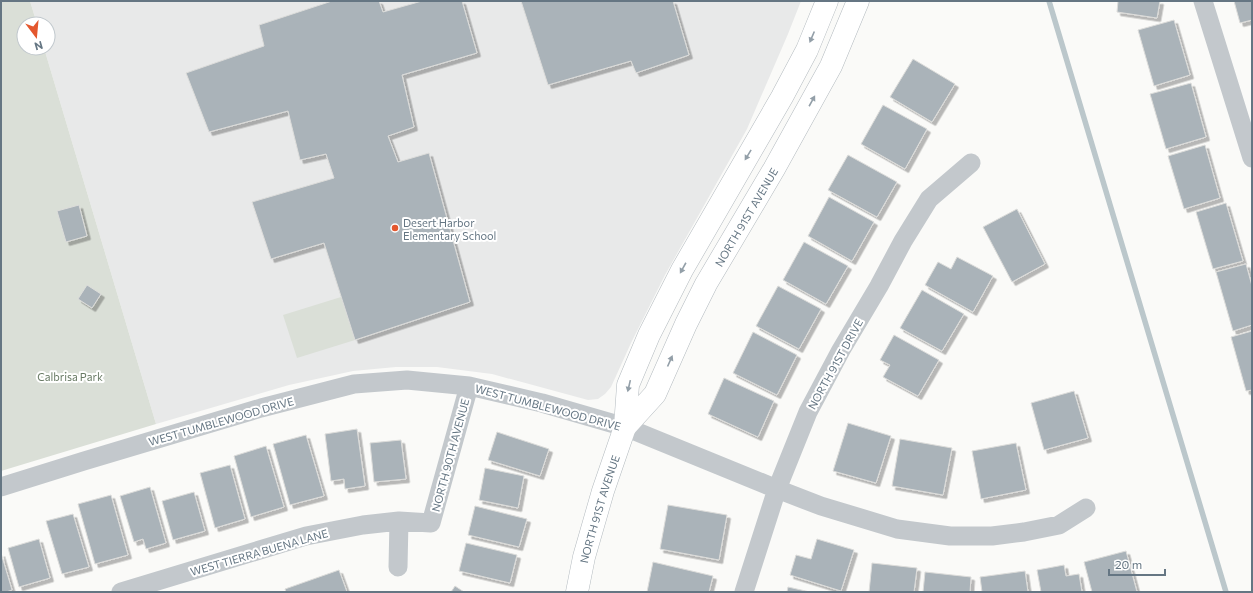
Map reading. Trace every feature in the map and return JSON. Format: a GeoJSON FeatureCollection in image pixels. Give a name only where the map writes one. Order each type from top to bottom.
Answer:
{"type":"FeatureCollection","features":[{"type":"Feature","properties":{"kind":"main road","name":"NORTH 91ST AVENUE"},"geometry":{"type":"LineString","coordinates":[[577,592],[584,557],[603,491],[625,427],[628,385],[649,335],[682,270],[807,50],[827,1]]}},
{"type":"Feature","properties":{"kind":"main road","name":"NORTH 91ST AVENUE"},"geometry":{"type":"LineString","coordinates":[[625,427],[655,394],[686,324],[706,284],[831,66],[858,1]]}},
{"type":"Feature","properties":{"kind":"main road"},"geometry":{"type":"LineString","coordinates":[[768,121],[793,134]]}},
{"type":"Feature","properties":{"kind":"street"},"geometry":{"type":"LineString","coordinates":[[1203,1],[1252,158]]}},
{"type":"Feature","properties":{"kind":"street","name":"NORTH 91ST DRIVE"},"geometry":{"type":"LineString","coordinates":[[744,592],[777,489],[808,412],[841,350],[929,199],[971,163]]}},
{"type":"Feature","properties":{"kind":"street","name":"WEST TUMBLEWOOD DRIVE"},"geometry":{"type":"LineString","coordinates":[[1,487],[261,408],[354,384],[407,380],[469,386],[542,403],[625,427],[821,506],[897,528],[950,536],[992,536],[1024,532],[1059,525],[1086,508]]}},
{"type":"Feature","properties":{"kind":"street","name":"NORTH 90TH AVENUE"},"geometry":{"type":"LineString","coordinates":[[432,523],[469,386]]}},
{"type":"Feature","properties":{"kind":"street"},"geometry":{"type":"LineString","coordinates":[[398,567],[399,522]]}},
{"type":"Feature","properties":{"kind":"street","name":"WEST TIERRA BUENA LANE"},"geometry":{"type":"LineString","coordinates":[[121,592],[306,536],[363,525],[399,522],[432,523]]}},
{"type":"Feature","properties":{"kind":"shaded area","name":"Desert Harbor Elementary School"},"geometry":{"type":"Polygon","coordinates":[[[30,1],[801,1],[747,129],[665,275],[611,387],[598,399],[588,400],[492,374],[437,367],[396,367],[353,371],[289,385],[156,424],[46,56],[56,56],[56,16],[35,16],[30,1]]]}},
{"type":"Feature","properties":{"kind":"green space","name":"Calbrisa Park"},"geometry":{"type":"Polygon","coordinates":[[[1,1],[30,1],[35,16],[16,16],[16,56],[46,56],[156,424],[1,471],[1,1]]]}},
{"type":"Feature","properties":{"kind":"green space"},"geometry":{"type":"Polygon","coordinates":[[[341,297],[355,340],[297,358],[283,315],[341,297]]]}},
{"type":"Feature","properties":{"kind":"building"},"geometry":{"type":"Polygon","coordinates":[[[332,1],[379,1],[383,12],[422,1],[462,1],[477,53],[402,75],[414,127],[388,136],[398,162],[429,153],[470,302],[355,340],[324,243],[271,259],[252,202],[334,178],[326,154],[300,160],[288,111],[209,132],[186,73],[264,46],[259,25],[332,1]]]}},
{"type":"Feature","properties":{"kind":"building"},"geometry":{"type":"Polygon","coordinates":[[[521,1],[673,1],[689,55],[636,73],[631,61],[548,85],[521,1]]]}},
{"type":"Feature","properties":{"kind":"building"},"geometry":{"type":"Polygon","coordinates":[[[1118,1],[1160,1],[1157,18],[1117,12],[1118,1]]]}},
{"type":"Feature","properties":{"kind":"building"},"geometry":{"type":"Polygon","coordinates":[[[1234,1],[1252,1],[1252,20],[1240,23],[1234,1]]]}},
{"type":"Feature","properties":{"kind":"building"},"geometry":{"type":"Polygon","coordinates":[[[1174,20],[1190,75],[1154,86],[1138,30],[1174,20]]]}},
{"type":"Feature","properties":{"kind":"building"},"geometry":{"type":"Polygon","coordinates":[[[913,59],[955,84],[932,122],[890,97],[913,59]]]}},
{"type":"Feature","properties":{"kind":"building"},"geometry":{"type":"Polygon","coordinates":[[[1191,83],[1206,137],[1166,149],[1150,94],[1191,83]]]}},
{"type":"Feature","properties":{"kind":"building"},"geometry":{"type":"Polygon","coordinates":[[[883,105],[927,129],[905,169],[861,144],[883,105]]]}},
{"type":"Feature","properties":{"kind":"building"},"geometry":{"type":"Polygon","coordinates":[[[1205,145],[1220,198],[1184,209],[1168,156],[1205,145]]]}},
{"type":"Feature","properties":{"kind":"building"},"geometry":{"type":"Polygon","coordinates":[[[848,155],[897,182],[877,217],[828,190],[848,155]]]}},
{"type":"Feature","properties":{"kind":"building"},"geometry":{"type":"Polygon","coordinates":[[[829,197],[874,222],[852,261],[808,236],[829,197]]]}},
{"type":"Feature","properties":{"kind":"building"},"geometry":{"type":"Polygon","coordinates":[[[1226,203],[1243,261],[1213,269],[1196,212],[1226,203]]]}},
{"type":"Feature","properties":{"kind":"building"},"geometry":{"type":"Polygon","coordinates":[[[79,205],[87,236],[66,242],[57,211],[79,205]]]}},
{"type":"Feature","properties":{"kind":"building"},"geometry":{"type":"Polygon","coordinates":[[[1017,209],[1045,264],[1012,282],[983,227],[1017,209]]]}},
{"type":"Feature","properties":{"kind":"building"},"geometry":{"type":"Polygon","coordinates":[[[804,242],[848,266],[826,304],[783,280],[804,242]]]}},
{"type":"Feature","properties":{"kind":"building"},"geometry":{"type":"Polygon","coordinates":[[[957,257],[993,276],[973,312],[925,285],[938,262],[951,269],[957,257]]]}},
{"type":"Feature","properties":{"kind":"building"},"geometry":{"type":"Polygon","coordinates":[[[1246,264],[1252,286],[1252,325],[1233,331],[1216,272],[1246,264]]]}},
{"type":"Feature","properties":{"kind":"building"},"geometry":{"type":"Polygon","coordinates":[[[87,285],[101,294],[92,308],[78,299],[87,285]]]}},
{"type":"Feature","properties":{"kind":"building"},"geometry":{"type":"Polygon","coordinates":[[[778,286],[821,309],[799,349],[756,326],[778,286]]]}},
{"type":"Feature","properties":{"kind":"building"},"geometry":{"type":"Polygon","coordinates":[[[922,290],[964,314],[942,351],[900,328],[922,290]]]}},
{"type":"Feature","properties":{"kind":"building"},"geometry":{"type":"Polygon","coordinates":[[[1252,331],[1252,390],[1246,391],[1231,337],[1252,331]]]}},
{"type":"Feature","properties":{"kind":"building"},"geometry":{"type":"Polygon","coordinates":[[[753,332],[797,355],[777,395],[733,373],[753,332]]]}},
{"type":"Feature","properties":{"kind":"building"},"geometry":{"type":"Polygon","coordinates":[[[894,335],[939,360],[918,396],[883,377],[890,365],[880,360],[894,335]]]}},
{"type":"Feature","properties":{"kind":"building"},"geometry":{"type":"Polygon","coordinates":[[[724,378],[774,401],[758,437],[708,414],[724,378]]]}},
{"type":"Feature","properties":{"kind":"building"},"geometry":{"type":"Polygon","coordinates":[[[1074,391],[1088,438],[1044,450],[1031,403],[1074,391]]]}},
{"type":"Feature","properties":{"kind":"building"},"geometry":{"type":"Polygon","coordinates":[[[848,423],[891,436],[876,483],[833,471],[848,423]]]}},
{"type":"Feature","properties":{"kind":"building"},"geometry":{"type":"Polygon","coordinates":[[[357,429],[365,486],[345,489],[344,479],[331,481],[325,434],[357,429]]]}},
{"type":"Feature","properties":{"kind":"building"},"geometry":{"type":"Polygon","coordinates":[[[497,432],[549,449],[540,476],[488,460],[497,432]]]}},
{"type":"Feature","properties":{"kind":"building"},"geometry":{"type":"Polygon","coordinates":[[[306,435],[324,496],[290,505],[273,444],[306,435]]]}},
{"type":"Feature","properties":{"kind":"building"},"geometry":{"type":"Polygon","coordinates":[[[900,439],[952,448],[943,495],[892,486],[900,439]]]}},
{"type":"Feature","properties":{"kind":"building"},"geometry":{"type":"Polygon","coordinates":[[[401,440],[406,479],[374,482],[370,443],[401,440]]]}},
{"type":"Feature","properties":{"kind":"building"},"geometry":{"type":"Polygon","coordinates":[[[1016,443],[1026,490],[981,499],[972,451],[1016,443]]]}},
{"type":"Feature","properties":{"kind":"building"},"geometry":{"type":"Polygon","coordinates":[[[266,446],[284,507],[251,517],[234,456],[266,446]]]}},
{"type":"Feature","properties":{"kind":"building"},"geometry":{"type":"Polygon","coordinates":[[[230,465],[245,519],[215,528],[200,473],[230,465]]]}},
{"type":"Feature","properties":{"kind":"building"},"geometry":{"type":"Polygon","coordinates":[[[485,468],[524,476],[518,508],[479,500],[485,468]]]}},
{"type":"Feature","properties":{"kind":"building"},"geometry":{"type":"Polygon","coordinates":[[[150,487],[166,543],[146,549],[143,539],[134,542],[120,496],[150,487]]]}},
{"type":"Feature","properties":{"kind":"building"},"geometry":{"type":"Polygon","coordinates":[[[194,492],[205,531],[173,540],[162,501],[194,492]]]}},
{"type":"Feature","properties":{"kind":"building"},"geometry":{"type":"Polygon","coordinates":[[[111,495],[128,555],[95,564],[78,504],[111,495]]]}},
{"type":"Feature","properties":{"kind":"building"},"geometry":{"type":"Polygon","coordinates":[[[668,505],[727,515],[719,560],[660,549],[668,505]]]}},
{"type":"Feature","properties":{"kind":"building"},"geometry":{"type":"Polygon","coordinates":[[[475,506],[527,519],[519,547],[468,535],[475,506]]]}},
{"type":"Feature","properties":{"kind":"building"},"geometry":{"type":"Polygon","coordinates":[[[73,514],[89,567],[62,574],[46,521],[73,514]]]}},
{"type":"Feature","properties":{"kind":"building"},"geometry":{"type":"Polygon","coordinates":[[[39,539],[50,578],[19,587],[8,548],[39,539]]]}},
{"type":"Feature","properties":{"kind":"building"},"geometry":{"type":"Polygon","coordinates":[[[817,539],[854,550],[841,591],[790,575],[796,555],[811,559],[817,539]]]}},
{"type":"Feature","properties":{"kind":"building"},"geometry":{"type":"Polygon","coordinates":[[[466,543],[517,555],[510,583],[459,571],[466,543]]]}},
{"type":"Feature","properties":{"kind":"building"},"geometry":{"type":"Polygon","coordinates":[[[1126,551],[1137,592],[1092,592],[1084,562],[1126,551]]]}},
{"type":"Feature","properties":{"kind":"building"},"geometry":{"type":"Polygon","coordinates":[[[1,553],[12,590],[6,592],[1,592],[1,553]]]}},
{"type":"Feature","properties":{"kind":"building"},"geometry":{"type":"Polygon","coordinates":[[[653,562],[713,576],[709,592],[647,592],[653,562]]]}},
{"type":"Feature","properties":{"kind":"building"},"geometry":{"type":"Polygon","coordinates":[[[872,563],[917,568],[914,592],[869,592],[872,563]]]}},
{"type":"Feature","properties":{"kind":"building"},"geometry":{"type":"Polygon","coordinates":[[[1064,565],[1066,576],[1079,574],[1082,592],[1041,592],[1037,570],[1064,565]]]}},
{"type":"Feature","properties":{"kind":"building"},"geometry":{"type":"Polygon","coordinates":[[[339,570],[347,592],[286,592],[285,589],[339,570]]]}},
{"type":"Feature","properties":{"kind":"building"},"geometry":{"type":"Polygon","coordinates":[[[1025,571],[1028,592],[982,592],[980,577],[1025,571]]]}},
{"type":"Feature","properties":{"kind":"building"},"geometry":{"type":"Polygon","coordinates":[[[925,572],[971,577],[970,592],[923,592],[925,572]]]}},
{"type":"Feature","properties":{"kind":"building"},"geometry":{"type":"Polygon","coordinates":[[[455,586],[464,592],[451,592],[455,586]]]}},
{"type":"Feature","properties":{"kind":"building"},"geometry":{"type":"Polygon","coordinates":[[[788,587],[810,592],[787,592],[788,587]]]}},
{"type":"Feature","properties":{"kind":"waterway"},"geometry":{"type":"LineString","coordinates":[[1049,1],[1226,592]]}},
{"type":"Feature","properties":{"kind":"place","name":"Desert Harbor Elementary School"},"geometry":{"type":"Point","coordinates":[395,228]}}]}
